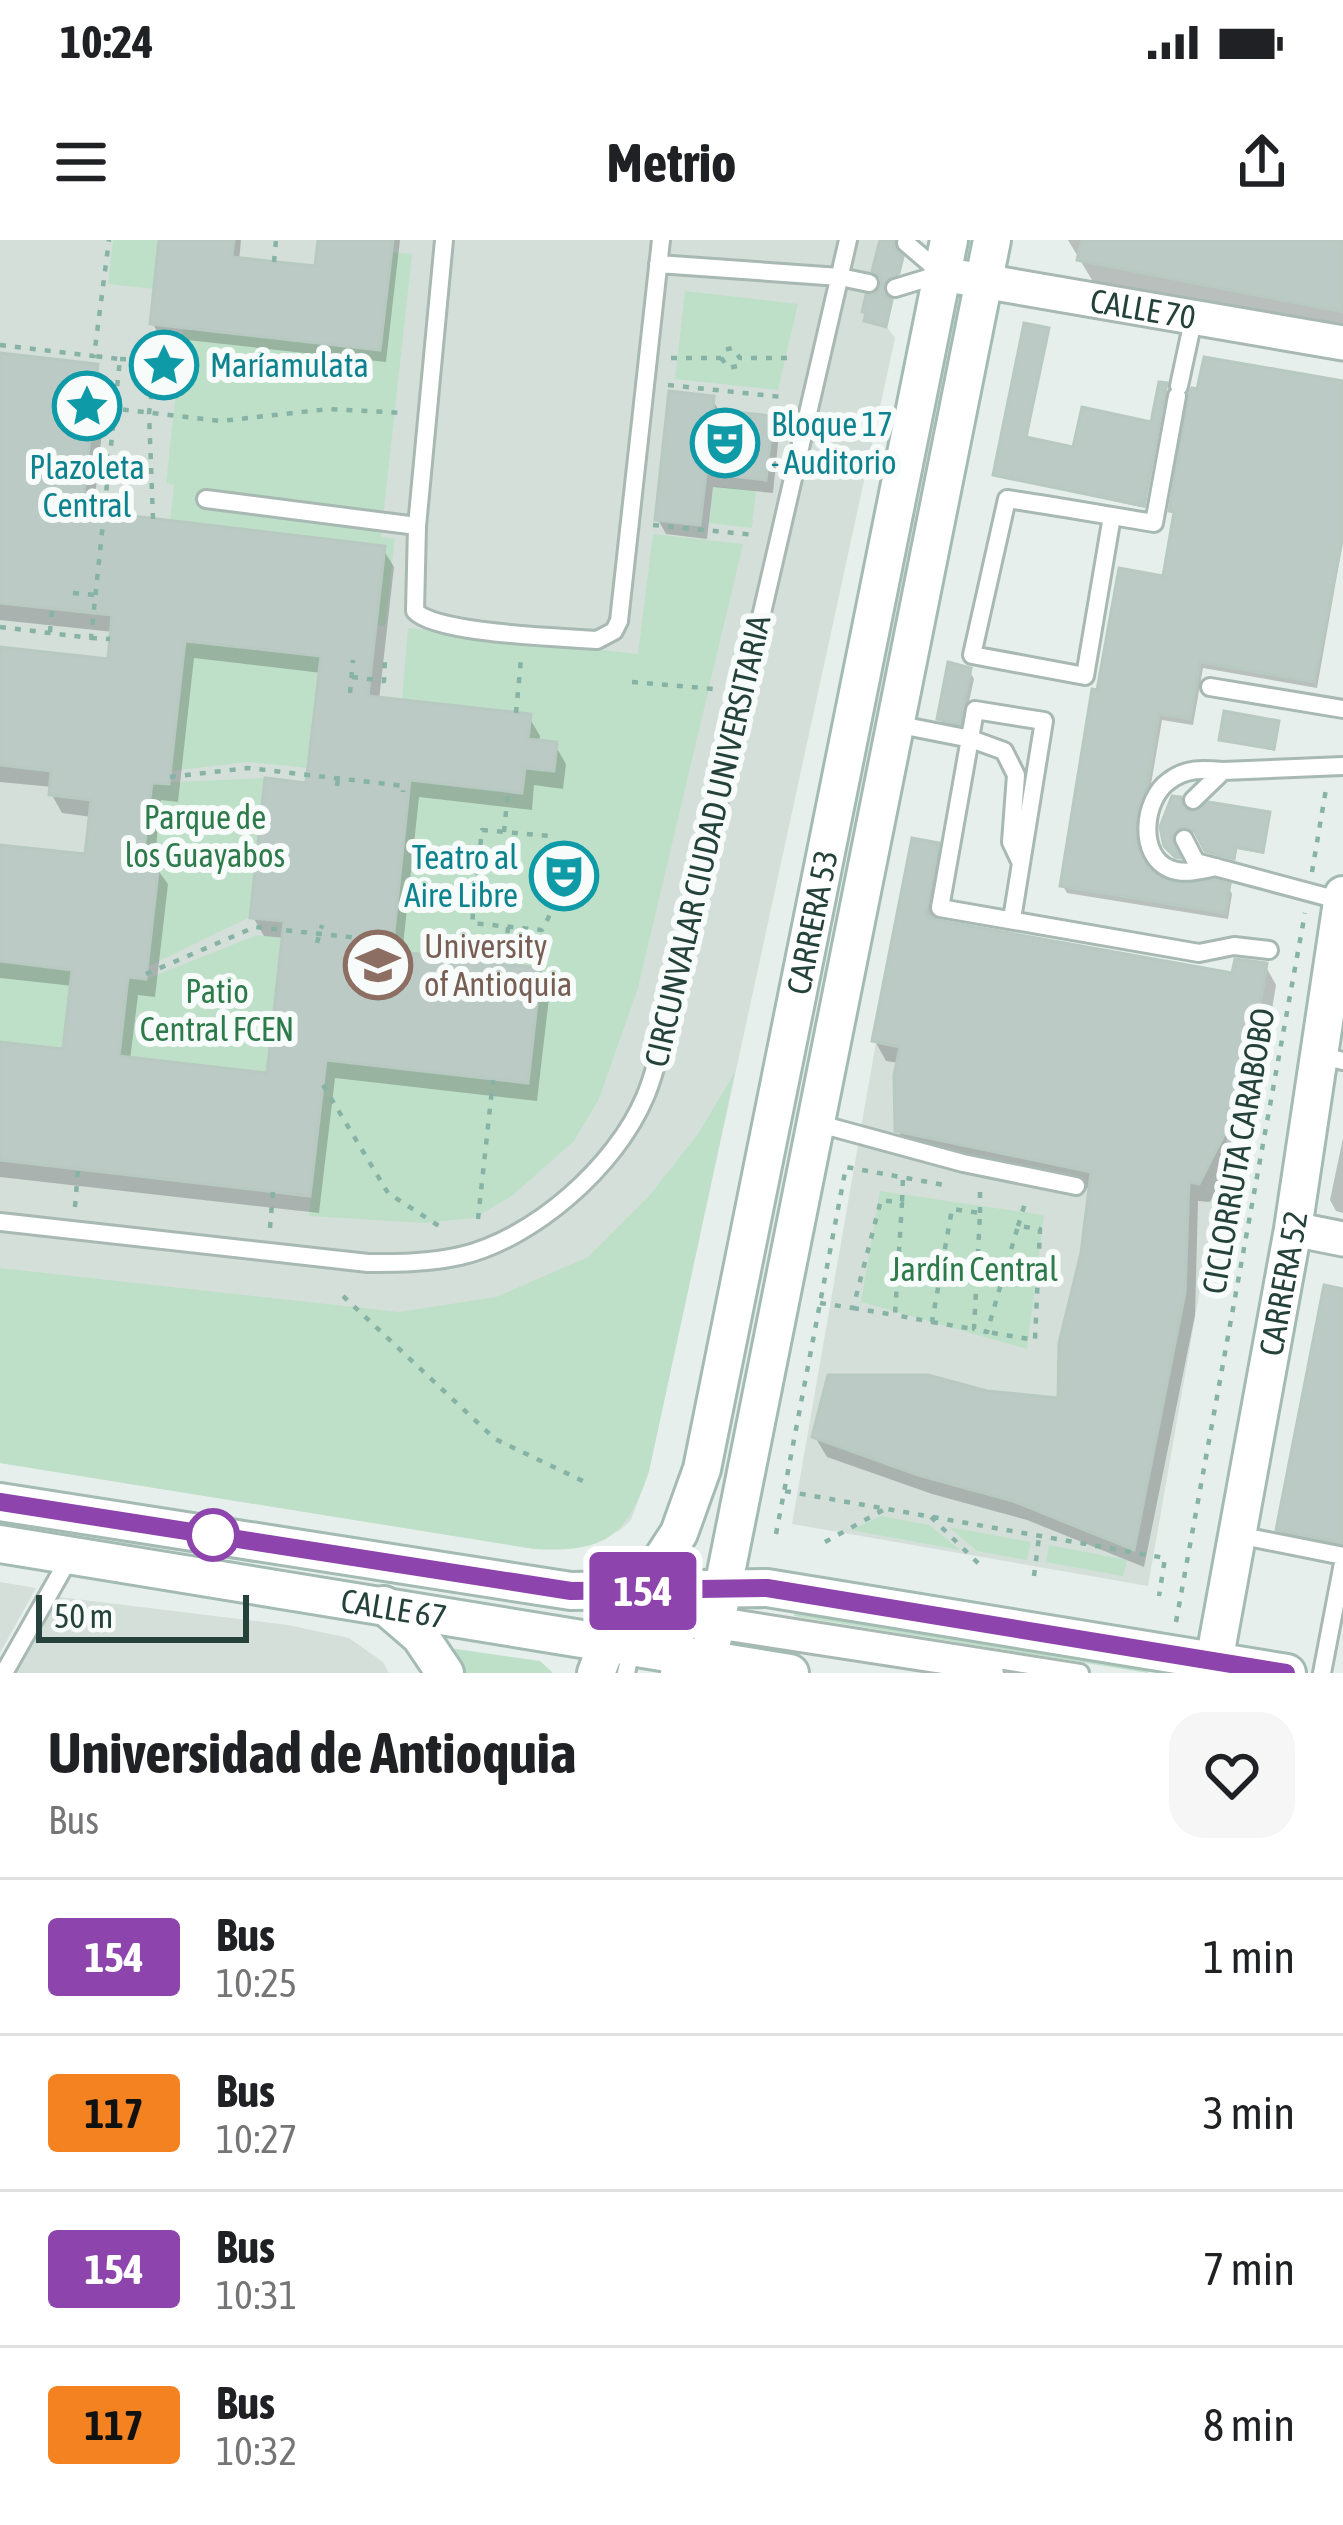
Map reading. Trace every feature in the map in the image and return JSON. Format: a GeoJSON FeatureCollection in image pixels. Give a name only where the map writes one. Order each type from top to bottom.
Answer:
{"type":"FeatureCollection","features":[{"type":"Feature","properties":{"kind":"main road","name":"CARRERA 53"},"geometry":{"type":"LineString","coordinates":[[702,1641],[814,1123],[992,240]]}},
{"type":"Feature","properties":{"kind":"main road","name":"CARRERA 53"},"geometry":{"type":"LineString","coordinates":[[616,1658],[642,1591],[680,1534],[702,1469],[945,257]]}},
{"type":"Feature","properties":{"kind":"main road","name":"CARRERA 52"},"geometry":{"type":"LineString","coordinates":[[1213,1667],[1293,1229],[1331,1058],[1331,896]]}},
{"type":"Feature","properties":{"kind":"main road","name":"CALLE 67"},"geometry":{"type":"LineString","coordinates":[[0,1502],[559,1590],[642,1591],[702,1641],[790,1673]]}},
{"type":"Feature","properties":{"kind":"main road","name":"CALLE 67"},"geometry":{"type":"LineString","coordinates":[[0,1544],[381,1604],[616,1658],[702,1641],[767,1588],[1213,1667],[1287,1673]]}},
{"type":"Feature","properties":{"kind":"main road"},"geometry":{"type":"LineString","coordinates":[[381,1604],[420,1636],[446,1673]]}},
{"type":"Feature","properties":{"kind":"street","name":"CALLE 70"},"geometry":{"type":"LineString","coordinates":[[945,257],[982,283],[1343,343]]}},
{"type":"Feature","properties":{"kind":"street"},"geometry":{"type":"LineString","coordinates":[[1293,1229],[1343,1239]]}},
{"type":"Feature","properties":{"kind":"lane"},"geometry":{"type":"LineString","coordinates":[[444,240],[417,526],[415,604],[420,617],[458,627],[597,640],[614,631],[619,621],[661,240]]}},
{"type":"Feature","properties":{"kind":"lane","name":"CIRCUNVALAR CIUDAD UNIVERSITARIA"},"geometry":{"type":"LineString","coordinates":[[0,1222],[368,1263],[417,1263],[464,1255],[518,1231],[577,1192],[616,1148],[645,1097],[669,1016],[848,240]]}},
{"type":"Feature","properties":{"kind":"lane"},"geometry":{"type":"LineString","coordinates":[[906,243],[945,257]]}},
{"type":"Feature","properties":{"kind":"lane"},"geometry":{"type":"LineString","coordinates":[[896,288],[945,257]]}},
{"type":"Feature","properties":{"kind":"lane"},"geometry":{"type":"LineString","coordinates":[[658,265],[869,283]]}},
{"type":"Feature","properties":{"kind":"lane"},"geometry":{"type":"LineString","coordinates":[[1112,516],[1085,676],[973,655],[1007,499],[1112,516],[1154,523],[1194,315]]}},
{"type":"Feature","properties":{"kind":"lane"},"geometry":{"type":"LineString","coordinates":[[206,499],[417,526]]}},
{"type":"Feature","properties":{"kind":"lane"},"geometry":{"type":"LineString","coordinates":[[1210,687],[1343,709]]}},
{"type":"Feature","properties":{"kind":"lane"},"geometry":{"type":"LineString","coordinates":[[1012,919],[1044,721],[975,710],[940,908],[1199,953],[1234,946],[1269,950]]}},
{"type":"Feature","properties":{"kind":"lane"},"geometry":{"type":"LineString","coordinates":[[894,724],[1004,751],[1016,775],[1011,842],[1021,863]]}},
{"type":"Feature","properties":{"kind":"lane"},"geometry":{"type":"LineString","coordinates":[[1216,867],[1184,873],[1152,856],[1146,827],[1154,799],[1166,782],[1194,769],[1337,766]]}},
{"type":"Feature","properties":{"kind":"lane"},"geometry":{"type":"LineString","coordinates":[[1193,800],[1223,771]]}},
{"type":"Feature","properties":{"kind":"lane"},"geometry":{"type":"LineString","coordinates":[[1184,839],[1196,862],[1331,896]]}},
{"type":"Feature","properties":{"kind":"lane"},"geometry":{"type":"LineString","coordinates":[[814,1123],[963,1163],[1076,1186]]}},
{"type":"Feature","properties":{"kind":"lane"},"geometry":{"type":"LineString","coordinates":[[1238,1535],[1343,1560],[1322,1673]]}},
{"type":"Feature","properties":{"kind":"lane"},"geometry":{"type":"LineString","coordinates":[[4,1673],[71,1555]]}},
{"type":"Feature","properties":{"kind":"lane"},"geometry":{"type":"LineString","coordinates":[[616,1658],[640,1622],[656,1610],[680,1608],[702,1641]]}},
{"type":"Feature","properties":{"kind":"lane"},"geometry":{"type":"LineString","coordinates":[[702,1641],[995,1673]]}},
{"type":"Feature","properties":{"kind":"lane"},"geometry":{"type":"LineString","coordinates":[[702,1641],[1080,1673]]}},
{"type":"Feature","properties":{"kind":"path"},"geometry":{"type":"LineString","coordinates":[[94,356],[109,240]]}},
{"type":"Feature","properties":{"kind":"path"},"geometry":{"type":"LineString","coordinates":[[274,262],[276,240]]}},
{"type":"Feature","properties":{"kind":"path"},"geometry":{"type":"LineString","coordinates":[[153,520],[149,413],[161,326]]}},
{"type":"Feature","properties":{"kind":"path"},"geometry":{"type":"LineString","coordinates":[[0,345],[155,360]]}},
{"type":"Feature","properties":{"kind":"path"},"geometry":{"type":"LineString","coordinates":[[721,358],[732,348],[740,358]]}},
{"type":"Feature","properties":{"kind":"path"},"geometry":{"type":"LineString","coordinates":[[671,358],[721,358]]}},
{"type":"Feature","properties":{"kind":"path"},"geometry":{"type":"LineString","coordinates":[[721,358],[729,368],[740,358]]}},
{"type":"Feature","properties":{"kind":"path"},"geometry":{"type":"LineString","coordinates":[[740,358],[791,358]]}},
{"type":"Feature","properties":{"kind":"path"},"geometry":{"type":"LineString","coordinates":[[91,638],[120,359]]}},
{"type":"Feature","properties":{"kind":"path"},"geometry":{"type":"LineString","coordinates":[[668,386],[782,397]]}},
{"type":"Feature","properties":{"kind":"path"},"geometry":{"type":"LineString","coordinates":[[94,406],[220,421],[329,409],[428,415]]}},
{"type":"Feature","properties":{"kind":"path"},"geometry":{"type":"LineString","coordinates":[[650,525],[754,535]]}},
{"type":"Feature","properties":{"kind":"path"},"geometry":{"type":"LineString","coordinates":[[73,593],[95,595]]}},
{"type":"Feature","properties":{"kind":"path"},"geometry":{"type":"LineString","coordinates":[[50,632],[52,609]]}},
{"type":"Feature","properties":{"kind":"path"},"geometry":{"type":"LineString","coordinates":[[0,627],[110,638]]}},
{"type":"Feature","properties":{"kind":"path"},"geometry":{"type":"LineString","coordinates":[[515,713],[524,634]]}},
{"type":"Feature","properties":{"kind":"path"},"geometry":{"type":"LineString","coordinates":[[352,677],[384,680],[385,659]]}},
{"type":"Feature","properties":{"kind":"path"},"geometry":{"type":"LineString","coordinates":[[350,693],[353,660]]}},
{"type":"Feature","properties":{"kind":"path"},"geometry":{"type":"LineString","coordinates":[[632,682],[714,689]]}},
{"type":"Feature","properties":{"kind":"path","name":"CICLORRUTA CARABOBO"},"geometry":{"type":"LineString","coordinates":[[1177,1615],[1331,896],[1337,766]]}},
{"type":"Feature","properties":{"kind":"path"},"geometry":{"type":"LineString","coordinates":[[170,777],[248,768],[271,775],[404,786],[403,793]]}},
{"type":"Feature","properties":{"kind":"path"},"geometry":{"type":"LineString","coordinates":[[504,832],[508,791]]}},
{"type":"Feature","properties":{"kind":"path"},"geometry":{"type":"LineString","coordinates":[[482,830],[550,836],[559,867],[556,900],[542,930],[508,927],[472,923],[482,830]]}},
{"type":"Feature","properties":{"kind":"path"},"geometry":{"type":"LineString","coordinates":[[255,927],[256,918]]}},
{"type":"Feature","properties":{"kind":"path"},"geometry":{"type":"LineString","coordinates":[[317,943],[322,925]]}},
{"type":"Feature","properties":{"kind":"path"},"geometry":{"type":"LineString","coordinates":[[146,974],[255,927],[387,941],[388,932]]}},
{"type":"Feature","properties":{"kind":"path"},"geometry":{"type":"LineString","coordinates":[[505,963],[508,927]]}},
{"type":"Feature","properties":{"kind":"path"},"geometry":{"type":"LineString","coordinates":[[478,1220],[493,1080]]}},
{"type":"Feature","properties":{"kind":"path"},"geometry":{"type":"LineString","coordinates":[[323,1085],[388,1193],[440,1226]]}},
{"type":"Feature","properties":{"kind":"path"},"geometry":{"type":"LineString","coordinates":[[776,1534],[846,1166],[961,1187]]}},
{"type":"Feature","properties":{"kind":"path"},"geometry":{"type":"LineString","coordinates":[[72,1230],[78,1169]]}},
{"type":"Feature","properties":{"kind":"path"},"geometry":{"type":"LineString","coordinates":[[895,1315],[903,1177]]}},
{"type":"Feature","properties":{"kind":"path"},"geometry":{"type":"LineString","coordinates":[[268,1252],[273,1191]]}},
{"type":"Feature","properties":{"kind":"path"},"geometry":{"type":"LineString","coordinates":[[974,1330],[980,1191],[996,1194]]}},
{"type":"Feature","properties":{"kind":"path"},"geometry":{"type":"LineString","coordinates":[[987,1332],[1027,1200],[1012,1197]]}},
{"type":"Feature","properties":{"kind":"path"},"geometry":{"type":"LineString","coordinates":[[854,1308],[881,1200],[902,1203]]}},
{"type":"Feature","properties":{"kind":"path"},"geometry":{"type":"LineString","coordinates":[[932,1322],[952,1209],[980,1213]]}},
{"type":"Feature","properties":{"kind":"path"},"geometry":{"type":"LineString","coordinates":[[820,1303],[1035,1340],[1040,1229],[1018,1226]]}},
{"type":"Feature","properties":{"kind":"path"},"geometry":{"type":"LineString","coordinates":[[343,1296],[495,1438],[584,1483]]}},
{"type":"Feature","properties":{"kind":"path"},"geometry":{"type":"LineString","coordinates":[[785,1491],[1165,1558],[1159,1596]]}},
{"type":"Feature","properties":{"kind":"path"},"geometry":{"type":"LineString","coordinates":[[825,1543],[885,1509]]}},
{"type":"Feature","properties":{"kind":"path"},"geometry":{"type":"LineString","coordinates":[[932,1517],[982,1568]]}},
{"type":"Feature","properties":{"kind":"path"},"geometry":{"type":"LineString","coordinates":[[1034,1576],[1039,1537]]}},
{"type":"Feature","properties":{"kind":"shaded area","name":"University of Antioquia"},"geometry":{"type":"Polygon","coordinates":[[[0,240],[907,240],[886,326],[895,338],[649,1471],[631,1520],[619,1531],[573,1548],[535,1549],[0,1463],[0,240]]]}},
{"type":"Feature","properties":{"kind":"shaded area"},"geometry":{"type":"Polygon","coordinates":[[[876,1042],[1232,1107],[1148,1586],[792,1524],[876,1042]]]}},
{"type":"Feature","properties":{"kind":"shaded area"},"geometry":{"type":"Polygon","coordinates":[[[0,1582],[36,1588],[0,1653],[0,1582]]]}},
{"type":"Feature","properties":{"kind":"shaded area"},"geometry":{"type":"Polygon","coordinates":[[[59,1597],[288,1625],[349,1638],[383,1662],[389,1673],[12,1673],[59,1597]]]}},
{"type":"Feature","properties":{"kind":"green space"},"geometry":{"type":"Polygon","coordinates":[[[113,240],[159,240],[154,289],[108,284],[113,240]]]}},
{"type":"Feature","properties":{"kind":"green space"},"geometry":{"type":"Polygon","coordinates":[[[391,252],[412,254],[381,537],[395,539],[385,626],[376,625],[385,546],[170,521],[174,485],[166,483],[183,328],[380,350],[391,252]]]}},
{"type":"Feature","properties":{"kind":"green space"},"geometry":{"type":"Polygon","coordinates":[[[685,291],[798,304],[778,390],[675,379],[685,291]]]}},
{"type":"Feature","properties":{"kind":"green space"},"geometry":{"type":"Polygon","coordinates":[[[713,486],[756,491],[752,528],[709,523],[713,486]]]}},
{"type":"Feature","properties":{"kind":"green space"},"geometry":{"type":"Polygon","coordinates":[[[653,534],[743,544],[638,988],[599,1099],[574,1141],[512,1196],[474,1218],[424,1223],[309,1216],[326,1060],[394,933],[409,793],[402,699],[408,628],[638,654],[653,534]]]}},
{"type":"Feature","properties":{"kind":"green space"},"geometry":{"type":"Polygon","coordinates":[[[168,639],[346,659],[308,768],[248,762],[170,771],[168,639]]]}},
{"type":"Feature","properties":{"kind":"green space","name":"Parque de los Guayabos"},"geometry":{"type":"Polygon","coordinates":[[[265,778],[250,917],[147,967],[159,864],[143,861],[152,783],[265,778]]]}},
{"type":"Feature","properties":{"kind":"green space","name":"Patio Central FCEN"},"geometry":{"type":"Polygon","coordinates":[[[257,935],[282,938],[266,1073],[120,1056],[128,977],[146,979],[257,935]]]}},
{"type":"Feature","properties":{"kind":"green space"},"geometry":{"type":"Polygon","coordinates":[[[0,961],[72,970],[63,1049],[0,1042],[0,961]]]}},
{"type":"Feature","properties":{"kind":"green space"},"geometry":{"type":"Polygon","coordinates":[[[735,1072],[649,1471],[632,1511],[610,1536],[579,1548],[535,1549],[0,1463],[0,1268],[399,1312],[496,1297],[588,1257],[649,1196],[698,1134],[735,1072]]]}},
{"type":"Feature","properties":{"kind":"green space","name":"Jardín Central"},"geometry":{"type":"Polygon","coordinates":[[[880,1191],[1044,1215],[1027,1349],[861,1302],[880,1191]]]}},
{"type":"Feature","properties":{"kind":"green space"},"geometry":{"type":"Polygon","coordinates":[[[881,1516],[930,1525],[960,1550],[851,1530],[881,1516]]]}},
{"type":"Feature","properties":{"kind":"green space"},"geometry":{"type":"Polygon","coordinates":[[[949,1527],[1031,1542],[1027,1560],[977,1551],[949,1527]]]}},
{"type":"Feature","properties":{"kind":"green space"},"geometry":{"type":"Polygon","coordinates":[[[1049,1545],[1127,1560],[1123,1576],[1046,1562],[1049,1545]]]}},
{"type":"Feature","properties":{"kind":"green space"},"geometry":{"type":"Polygon","coordinates":[[[795,1610],[1149,1667],[1148,1673],[794,1616],[795,1610]]]}},
{"type":"Feature","properties":{"kind":"green space"},"geometry":{"type":"Polygon","coordinates":[[[449,1648],[540,1661],[553,1673],[460,1673],[449,1648]]]}},
{"type":"Feature","properties":{"kind":"building"},"geometry":{"type":"Polygon","coordinates":[[[159,240],[234,240],[232,257],[315,266],[318,240],[393,240],[380,350],[150,324],[159,240]]]}},
{"type":"Feature","properties":{"kind":"building"},"geometry":{"type":"Polygon","coordinates":[[[880,240],[894,240],[903,257],[899,273],[883,284],[883,293],[892,300],[886,327],[864,321],[866,313],[862,312],[866,295],[874,295],[881,287],[881,278],[872,271],[880,240]]]}},
{"type":"Feature","properties":{"kind":"building"},"geometry":{"type":"Polygon","coordinates":[[[1082,240],[1343,240],[1343,312],[1077,260],[1082,240]]]}},
{"type":"Feature","properties":{"kind":"building"},"geometry":{"type":"Polygon","coordinates":[[[1024,323],[1049,328],[1026,437],[1073,447],[1082,407],[1151,422],[1159,382],[1167,383],[1144,506],[993,475],[1024,323]]]}},
{"type":"Feature","properties":{"kind":"building"},"geometry":{"type":"Polygon","coordinates":[[[0,353],[98,364],[82,510],[385,546],[368,696],[531,714],[528,739],[557,742],[554,771],[525,768],[522,793],[410,780],[392,951],[541,968],[528,1083],[326,1060],[310,1196],[0,1160],[0,1042],[63,1049],[72,970],[0,961],[0,845],[85,854],[91,800],[49,795],[51,771],[0,765],[0,647],[108,659],[112,615],[0,603],[0,353]],[[185,641],[169,784],[152,783],[147,822],[143,861],[159,863],[146,979],[128,977],[119,1056],[267,1073],[284,921],[250,918],[265,778],[306,783],[321,656],[185,641]]]}},
{"type":"Feature","properties":{"kind":"building"},"geometry":{"type":"Polygon","coordinates":[[[1204,357],[1343,381],[1343,536],[1314,682],[1200,662],[1190,719],[1159,714],[1147,787],[1137,811],[1136,844],[1149,870],[1174,883],[1215,880],[1230,884],[1225,913],[1060,886],[1092,689],[1097,690],[1119,568],[1163,576],[1189,393],[1197,389],[1204,357]]]}},
{"type":"Feature","properties":{"kind":"building"},"geometry":{"type":"Polygon","coordinates":[[[669,391],[714,396],[713,410],[773,416],[766,480],[706,473],[700,525],[655,520],[669,391]]]}},
{"type":"Feature","properties":{"kind":"building"},"geometry":{"type":"Polygon","coordinates":[[[948,662],[971,668],[960,724],[937,719],[948,662]]]}},
{"type":"Feature","properties":{"kind":"building"},"geometry":{"type":"Polygon","coordinates":[[[1224,711],[1279,721],[1274,749],[1219,740],[1224,711]]]}},
{"type":"Feature","properties":{"kind":"building"},"geometry":{"type":"Polygon","coordinates":[[[1172,796],[1181,797],[1183,808],[1191,812],[1209,802],[1270,812],[1263,852],[1236,847],[1234,859],[1205,851],[1195,832],[1183,826],[1171,837],[1180,858],[1175,857],[1164,846],[1160,827],[1172,796]]]}},
{"type":"Feature","properties":{"kind":"building"},"geometry":{"type":"Polygon","coordinates":[[[912,838],[939,843],[925,915],[937,920],[1232,973],[1235,959],[1267,963],[1243,1108],[1229,1106],[1224,1135],[1199,1184],[1189,1182],[1185,1293],[1134,1550],[1013,1501],[918,1475],[812,1437],[828,1375],[928,1375],[987,1391],[1058,1398],[1059,1343],[1081,1253],[1091,1172],[895,1131],[894,1075],[900,1047],[872,1041],[912,838]]]}},
{"type":"Feature","properties":{"kind":"building"},"geometry":{"type":"Polygon","coordinates":[[[1324,1285],[1343,1289],[1343,1543],[1276,1530],[1324,1285]]]}},
{"type":"Feature","properties":{"kind":"bus line","name":"154"},"geometry":{"type":"LineString","coordinates":[[0,1502],[571,1591],[767,1588],[1286,1673]]}},
{"type":"Feature","properties":{"kind":"place","name":"Maríamulata"},"geometry":{"type":"Point","coordinates":[164,365]}},
{"type":"Feature","properties":{"kind":"place","name":"Plazoleta Central"},"geometry":{"type":"Point","coordinates":[87,406]}},
{"type":"Feature","properties":{"kind":"place","name":"Bloque 17 - Auditorio"},"geometry":{"type":"Point","coordinates":[725,443]}},
{"type":"Feature","properties":{"kind":"place","name":"Teatro al Aire Libre"},"geometry":{"type":"Point","coordinates":[564,876]}},
{"type":"Feature","properties":{"kind":"place","name":"University of Antioquia"},"geometry":{"type":"Point","coordinates":[378,965]}}]}
